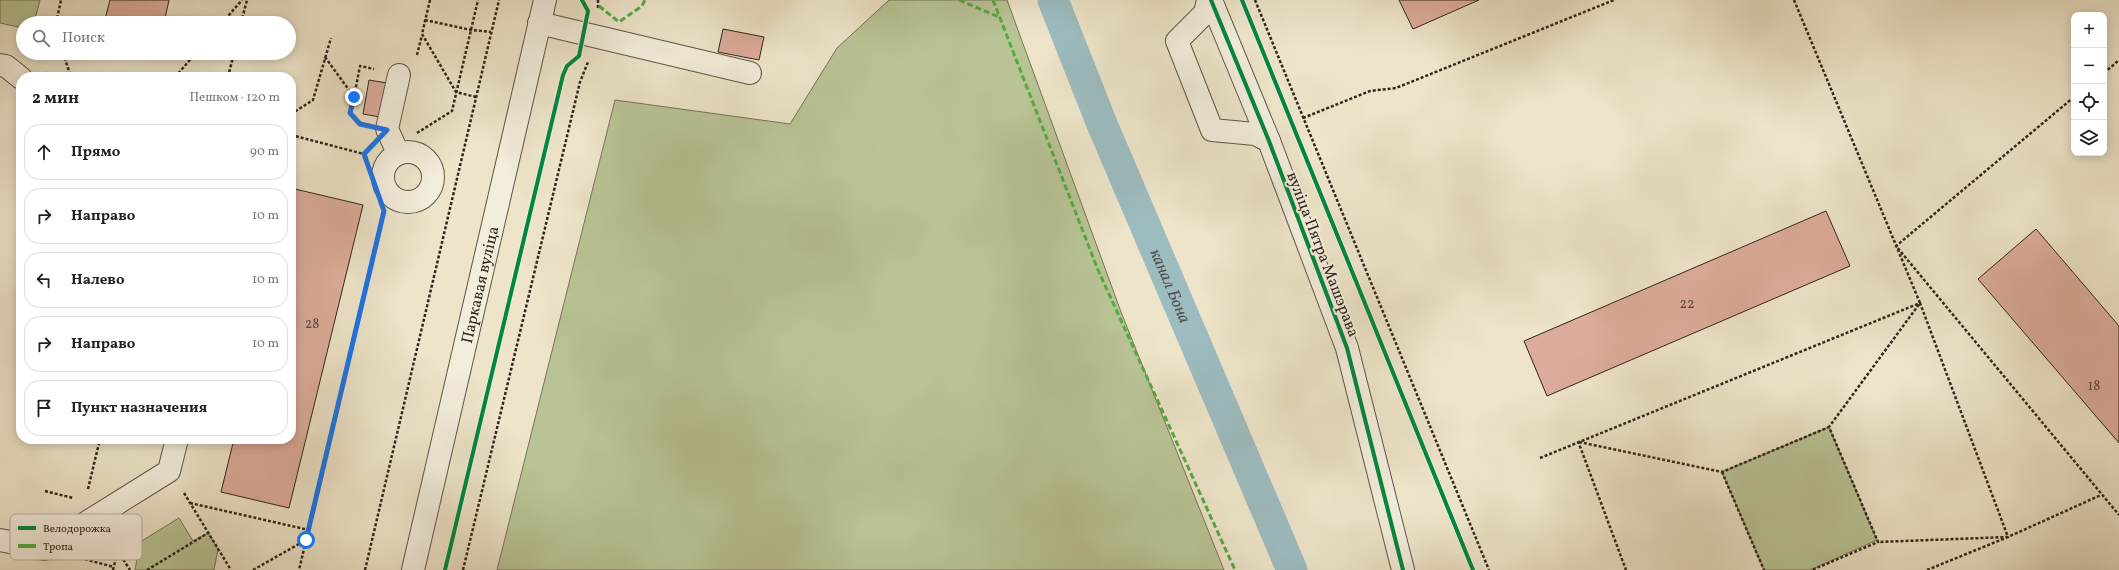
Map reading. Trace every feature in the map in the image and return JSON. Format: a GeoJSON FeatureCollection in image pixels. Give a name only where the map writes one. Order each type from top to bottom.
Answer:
{"type":"FeatureCollection","features":[{"type":"Feature","properties":{"kind":"street","name":"Паркавая вуліца"},"geometry":{"type":"LineString","coordinates":[[413,570],[545,0]]}},
{"type":"Feature","properties":{"kind":"street"},"geometry":{"type":"LineString","coordinates":[[1208,0],[1205,13],[1177,41],[1212,130],[1255,134],[1269,141]]}},
{"type":"Feature","properties":{"kind":"street","name":"вуліца Пятра Машэрава"},"geometry":{"type":"LineString","coordinates":[[1211,0],[1269,141],[1347,348],[1403,570]]}},
{"type":"Feature","properties":{"kind":"street"},"geometry":{"type":"LineString","coordinates":[[539,23],[594,34],[750,73]]}},
{"type":"Feature","properties":{"kind":"street"},"geometry":{"type":"LineString","coordinates":[[0,65],[6,66],[16,74]]}},
{"type":"Feature","properties":{"kind":"street"},"geometry":{"type":"LineString","coordinates":[[398,75],[387,130],[398,152]]}},
{"type":"Feature","properties":{"kind":"street"},"geometry":{"type":"LineString","coordinates":[[398,152],[415,152],[422,156],[429,162],[434,178],[432,187],[420,199],[402,210],[389,194],[382,179],[386,164],[398,152]]}},
{"type":"Feature","properties":{"kind":"street"},"geometry":{"type":"LineString","coordinates":[[100,514],[169,471],[176,444]]}},
{"type":"Feature","properties":{"kind":"street"},"geometry":{"type":"LineString","coordinates":[[0,540],[10,542]]}},
{"type":"Feature","properties":{"kind":"path"},"geometry":{"type":"LineString","coordinates":[[58,16],[61,0]]}},
{"type":"Feature","properties":{"kind":"path"},"geometry":{"type":"LineString","coordinates":[[228,16],[242,0]]}},
{"type":"Feature","properties":{"kind":"path"},"geometry":{"type":"LineString","coordinates":[[243,16],[247,0]]}},
{"type":"Feature","properties":{"kind":"path"},"geometry":{"type":"LineString","coordinates":[[430,0],[422,34],[456,92],[476,97]]}},
{"type":"Feature","properties":{"kind":"path"},"geometry":{"type":"LineString","coordinates":[[325,57],[354,97],[350,113],[360,124],[414,135],[452,111],[478,0]]}},
{"type":"Feature","properties":{"kind":"path"},"geometry":{"type":"LineString","coordinates":[[365,570],[499,0]]}},
{"type":"Feature","properties":{"kind":"path"},"geometry":{"type":"LineString","coordinates":[[463,570],[580,82],[588,62],[594,34],[598,0]]}},
{"type":"Feature","properties":{"kind":"path"},"geometry":{"type":"LineString","coordinates":[[1255,0],[1489,570]]}},
{"type":"Feature","properties":{"kind":"path"},"geometry":{"type":"LineString","coordinates":[[1303,118],[1370,91],[1396,88],[1614,0]]}},
{"type":"Feature","properties":{"kind":"path"},"geometry":{"type":"LineString","coordinates":[[1794,0],[1920,302],[2008,537]]}},
{"type":"Feature","properties":{"kind":"path"},"geometry":{"type":"LineString","coordinates":[[425,20],[471,30],[491,32]]}},
{"type":"Feature","properties":{"kind":"path"},"geometry":{"type":"LineString","coordinates":[[296,111],[313,100],[331,38]]}},
{"type":"Feature","properties":{"kind":"path"},"geometry":{"type":"LineString","coordinates":[[65,60],[69,72]]}},
{"type":"Feature","properties":{"kind":"path"},"geometry":{"type":"LineString","coordinates":[[179,72],[190,60]]}},
{"type":"Feature","properties":{"kind":"path"},"geometry":{"type":"LineString","coordinates":[[229,72],[232,60]]}},
{"type":"Feature","properties":{"kind":"path"},"geometry":{"type":"LineString","coordinates":[[2107,70],[2119,60]]}},
{"type":"Feature","properties":{"kind":"path"},"geometry":{"type":"LineString","coordinates":[[1896,246],[2071,100]]}},
{"type":"Feature","properties":{"kind":"path"},"geometry":{"type":"LineString","coordinates":[[364,154],[387,130]]}},
{"type":"Feature","properties":{"kind":"path"},"geometry":{"type":"LineString","coordinates":[[296,136],[364,154]]}},
{"type":"Feature","properties":{"kind":"path"},"geometry":{"type":"LineString","coordinates":[[299,570],[384,211],[364,154]]}},
{"type":"Feature","properties":{"kind":"path"},"geometry":{"type":"LineString","coordinates":[[1896,246],[2119,515]]}},
{"type":"Feature","properties":{"kind":"path"},"geometry":{"type":"LineString","coordinates":[[1578,441],[1722,472],[1829,427],[1920,302]]}},
{"type":"Feature","properties":{"kind":"path"},"geometry":{"type":"LineString","coordinates":[[1540,458],[1578,441],[1920,302]]}},
{"type":"Feature","properties":{"kind":"path"},"geometry":{"type":"LineString","coordinates":[[1829,427],[1878,542]]}},
{"type":"Feature","properties":{"kind":"path"},"geometry":{"type":"LineString","coordinates":[[1578,441],[1626,570]]}},
{"type":"Feature","properties":{"kind":"path"},"geometry":{"type":"LineString","coordinates":[[87,495],[99,444]]}},
{"type":"Feature","properties":{"kind":"path"},"geometry":{"type":"LineString","coordinates":[[169,471],[231,570]]}},
{"type":"Feature","properties":{"kind":"path"},"geometry":{"type":"LineString","coordinates":[[1722,472],[1764,570]]}},
{"type":"Feature","properties":{"kind":"path"},"geometry":{"type":"LineString","coordinates":[[1927,570],[2008,537],[2102,495]]}},
{"type":"Feature","properties":{"kind":"path"},"geometry":{"type":"LineString","coordinates":[[190,503],[309,530]]}},
{"type":"Feature","properties":{"kind":"path"},"geometry":{"type":"LineString","coordinates":[[147,570],[208,533]]}},
{"type":"Feature","properties":{"kind":"path"},"geometry":{"type":"LineString","coordinates":[[1812,570],[1878,542],[2008,537]]}},
{"type":"Feature","properties":{"kind":"path"},"geometry":{"type":"LineString","coordinates":[[253,570],[306,540]]}},
{"type":"Feature","properties":{"kind":"path"},"geometry":{"type":"LineString","coordinates":[[124,560],[130,570]]}},
{"type":"Feature","properties":{"kind":"green space"},"geometry":{"type":"Polygon","coordinates":[[[0,0],[40,0],[36,16],[16,16],[16,26],[0,23],[0,0]]]}},
{"type":"Feature","properties":{"kind":"green space"},"geometry":{"type":"Polygon","coordinates":[[[889,0],[1007,0],[1121,312],[1224,570],[497,570],[615,100],[790,124],[837,48],[889,0]]]}},
{"type":"Feature","properties":{"kind":"green space"},"geometry":{"type":"Polygon","coordinates":[[[1829,427],[1877,540],[1810,570],[1764,570],[1722,472],[1829,427]]]}},
{"type":"Feature","properties":{"kind":"green space"},"geometry":{"type":"Polygon","coordinates":[[[179,518],[193,541],[208,533],[218,549],[214,570],[135,570],[137,560],[142,560],[142,541],[179,518]]]}},
{"type":"Feature","properties":{"kind":"building"},"geometry":{"type":"Polygon","coordinates":[[[110,0],[169,0],[166,16],[106,16],[110,0]]]}},
{"type":"Feature","properties":{"kind":"building"},"geometry":{"type":"Polygon","coordinates":[[[1399,0],[1479,0],[1413,29],[1399,0]]]}},
{"type":"Feature","properties":{"kind":"building"},"geometry":{"type":"Polygon","coordinates":[[[723,29],[764,37],[759,60],[718,52],[723,29]]]}},
{"type":"Feature","properties":{"kind":"building"},"geometry":{"type":"Polygon","coordinates":[[[369,80],[387,83],[380,117],[363,114],[369,80]]]}},
{"type":"Feature","properties":{"kind":"building"},"geometry":{"type":"Polygon","coordinates":[[[296,189],[363,205],[289,508],[221,492],[233,444],[296,444],[296,189]]]}},
{"type":"Feature","properties":{"kind":"building"},"geometry":{"type":"Polygon","coordinates":[[[1826,211],[1850,266],[1547,396],[1524,341],[1826,211]]]}},
{"type":"Feature","properties":{"kind":"building"},"geometry":{"type":"Polygon","coordinates":[[[2036,229],[2119,326],[2119,443],[1978,279],[2036,229]]]}},
{"type":"Feature","properties":{"kind":"waterway","name":"канал Бона"},"geometry":{"type":"LineString","coordinates":[[1053,0],[1102,124],[1292,570]]}},
{"type":"Feature","properties":{"kind":"marked path"},"geometry":{"type":"LineString","coordinates":[[599,6],[619,22],[642,6],[645,0]]}},
{"type":"Feature","properties":{"kind":"marked path"},"geometry":{"type":"LineString","coordinates":[[959,0],[999,17]]}},
{"type":"Feature","properties":{"kind":"marked path"},"geometry":{"type":"LineString","coordinates":[[993,0],[1098,270],[1235,570]]}},
{"type":"Feature","properties":{"kind":"cycle path"},"geometry":{"type":"LineString","coordinates":[[445,570],[563,75],[567,66],[579,56],[588,11],[582,0]]}},
{"type":"Feature","properties":{"kind":"cycle path"},"geometry":{"type":"LineString","coordinates":[[1211,0],[1269,141],[1347,348],[1403,570]]}},
{"type":"Feature","properties":{"kind":"cycle path"},"geometry":{"type":"LineString","coordinates":[[1242,0],[1473,570]]}},
{"type":"Feature","properties":{"kind":"route"},"geometry":{"type":"LineString","coordinates":[[306,540],[384,211],[364,154],[387,130],[360,124],[350,113],[354,97]]}}]}
